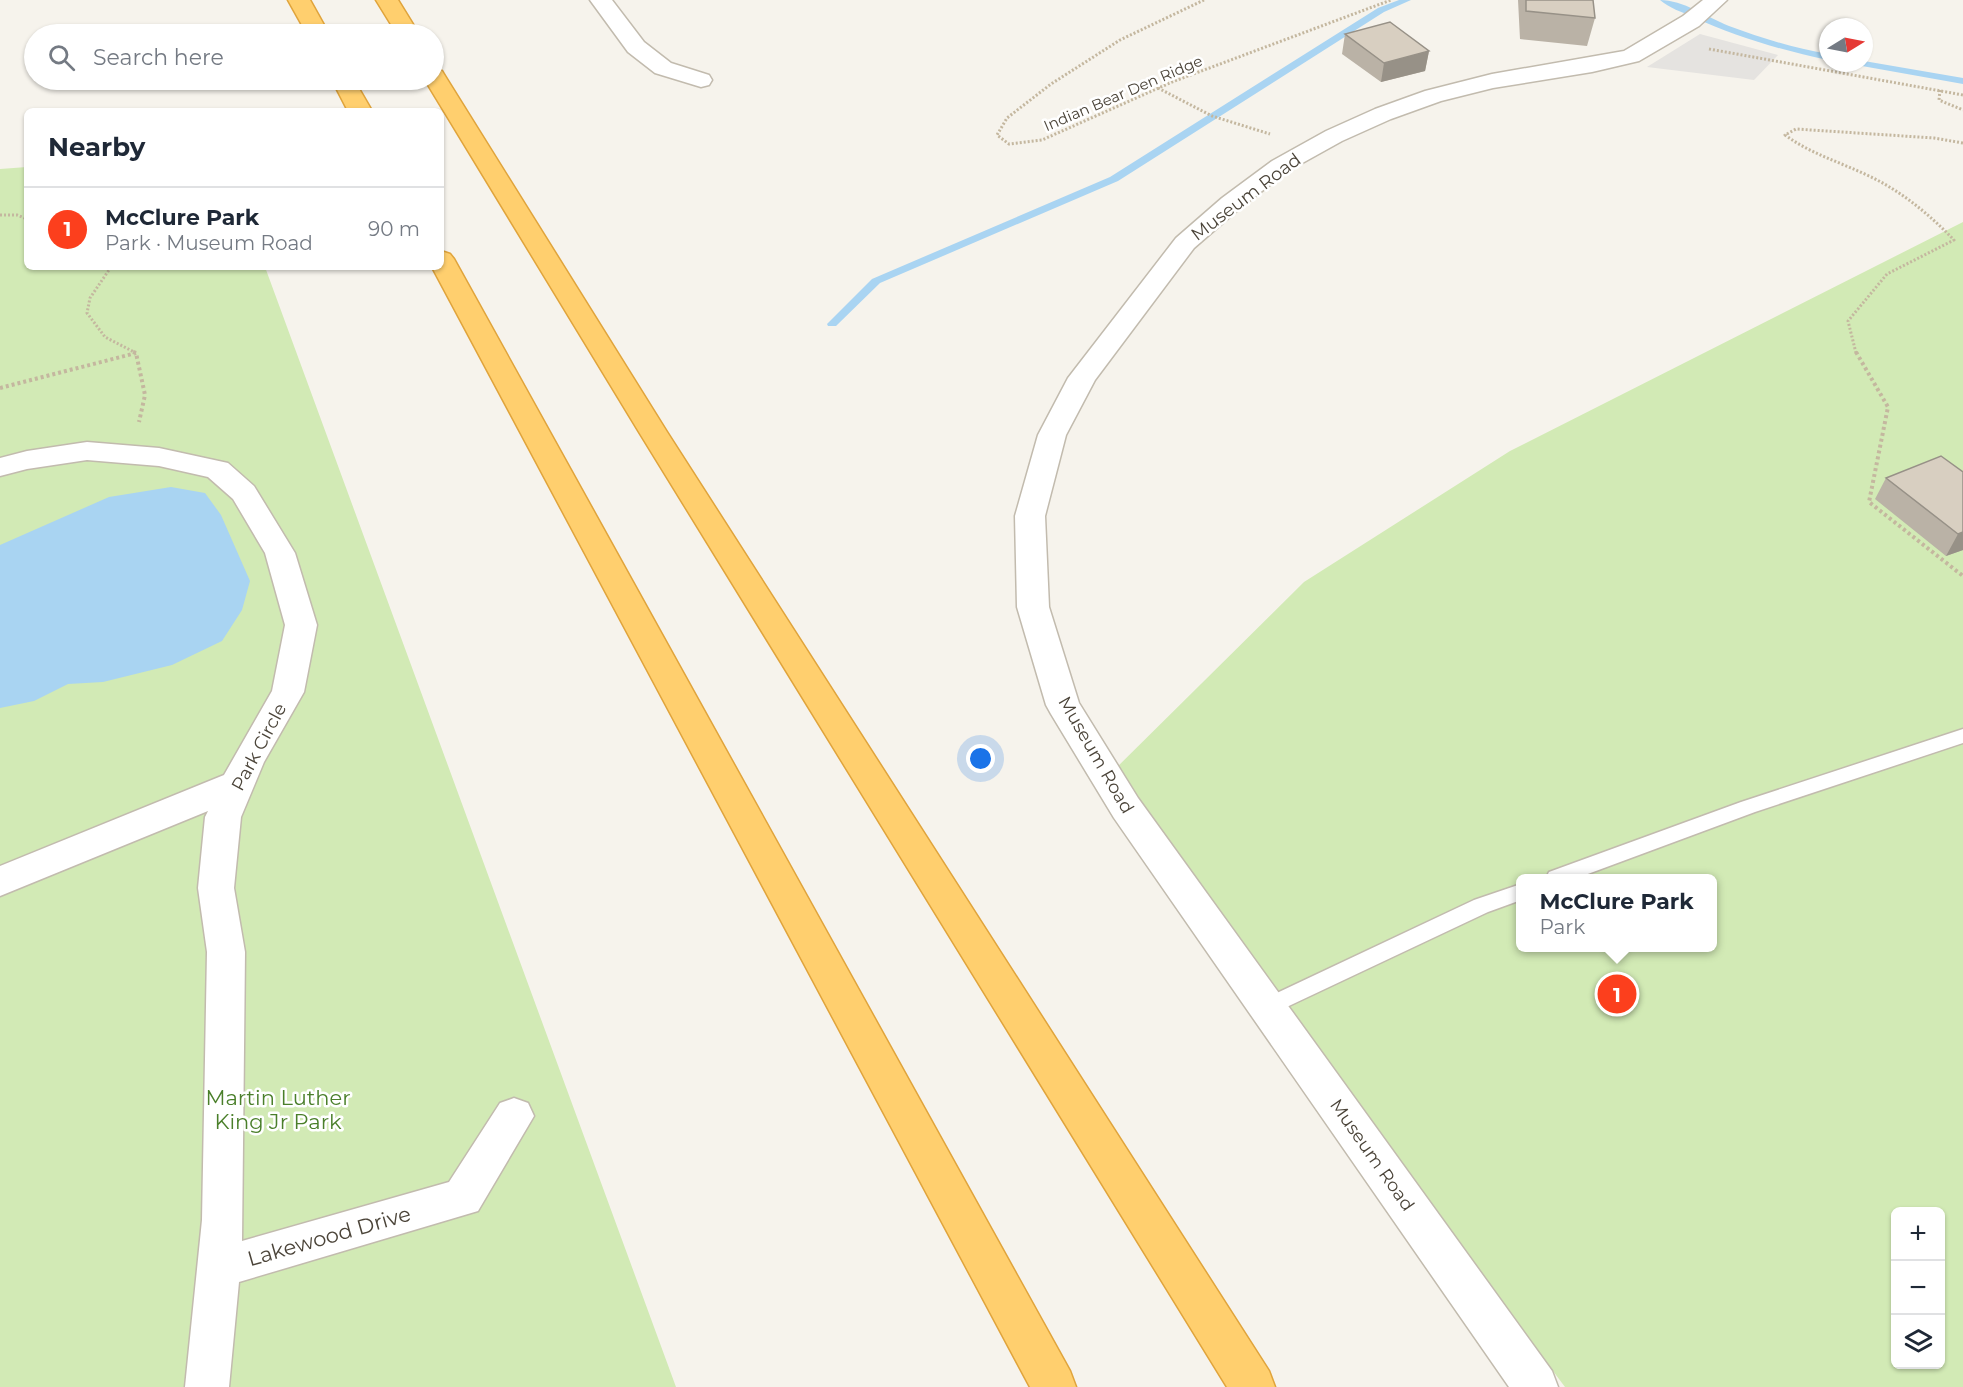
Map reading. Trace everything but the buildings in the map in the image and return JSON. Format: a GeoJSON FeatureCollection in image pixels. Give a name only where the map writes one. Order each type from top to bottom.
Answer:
{"type":"FeatureCollection","features":[{"type":"Feature","properties":{"kind":"highway"},"geometry":{"type":"LineString","coordinates":[[299,0],[312,24]]}},
{"type":"Feature","properties":{"kind":"highway"},"geometry":{"type":"LineString","coordinates":[[387,0],[402,24]]}},
{"type":"Feature","properties":{"kind":"highway"},"geometry":{"type":"LineString","coordinates":[[348,90],[358,108]]}},
{"type":"Feature","properties":{"kind":"highway"},"geometry":{"type":"LineString","coordinates":[[443,90],[653,432],[1253,1387]]}},
{"type":"Feature","properties":{"kind":"highway"},"geometry":{"type":"LineString","coordinates":[[444,265],[1054,1387]]}},
{"type":"Feature","properties":{"kind":"street"},"geometry":{"type":"LineString","coordinates":[[601,0],[636,46],[663,68],[701,80]]}},
{"type":"Feature","properties":{"kind":"street","name":"Museum Road"},"geometry":{"type":"LineString","coordinates":[[1536,1387],[1126,808],[1063,705],[1033,607],[1030,516],[1052,435],[1082,378],[1185,243],[1280,166],[1383,114],[1433,96],[1492,81],[1592,66],[1631,56],[1668,35],[1706,8]]}},
{"type":"Feature","properties":{"kind":"street","name":"Park Circle"},"geometry":{"type":"LineString","coordinates":[[0,467],[87,451],[159,457],[218,470],[244,493],[280,553],[301,625],[288,692],[248,761],[223,817],[216,888],[226,952],[223,1220],[218,1268]]}},
{"type":"Feature","properties":{"kind":"street"},"geometry":{"type":"LineString","coordinates":[[0,880],[238,784]]}},
{"type":"Feature","properties":{"kind":"street","name":"Lakewood Drive"},"geometry":{"type":"LineString","coordinates":[[218,1268],[463,1197],[514,1116]]}},
{"type":"Feature","properties":{"kind":"street"},"geometry":{"type":"LineString","coordinates":[[207,1387],[218,1268]]}},
{"type":"Feature","properties":{"kind":"lane"},"geometry":{"type":"LineString","coordinates":[[1569,874],[1748,807],[1963,736]]}},
{"type":"Feature","properties":{"kind":"lane"},"geometry":{"type":"LineString","coordinates":[[1267,1007],[1481,906],[1516,894]]}},
{"type":"Feature","properties":{"kind":"path","name":"Indian Bear Den Ridge"},"geometry":{"type":"LineString","coordinates":[[1204,0],[1120,40],[1061,78],[1007,118],[997,135],[1009,144],[1042,140],[1158,88],[1391,0]]}},
{"type":"Feature","properties":{"kind":"path"},"geometry":{"type":"LineString","coordinates":[[1668,35],[1695,46],[1772,62],[1963,95]]}},
{"type":"Feature","properties":{"kind":"path"},"geometry":{"type":"LineString","coordinates":[[1158,88],[1193,108],[1242,129],[1322,143]]}},
{"type":"Feature","properties":{"kind":"path"},"geometry":{"type":"LineString","coordinates":[[1940,90],[1939,100],[1963,110]]}},
{"type":"Feature","properties":{"kind":"path"},"geometry":{"type":"LineString","coordinates":[[1963,142],[1796,129],[1785,135],[1797,145],[1881,182],[1940,225],[1954,240],[1887,274],[1848,321],[1856,353],[1888,407],[1869,502],[1963,576]]}},
{"type":"Feature","properties":{"kind":"path"},"geometry":{"type":"LineString","coordinates":[[0,215],[17,215],[24,218]]}},
{"type":"Feature","properties":{"kind":"path"},"geometry":{"type":"LineString","coordinates":[[109,270],[90,298],[87,313],[105,337],[136,353]]}},
{"type":"Feature","properties":{"kind":"path"},"geometry":{"type":"LineString","coordinates":[[0,388],[136,353]]}},
{"type":"Feature","properties":{"kind":"path"},"geometry":{"type":"LineString","coordinates":[[136,353],[145,395],[137,427],[159,457]]}},
{"type":"Feature","properties":{"kind":"green space","name":"Martin Luther King Jr Park"},"geometry":{"type":"Polygon","coordinates":[[[24,167],[24,270],[266,270],[676,1387],[0,1387],[0,169],[24,167]]]}},
{"type":"Feature","properties":{"kind":"green space"},"geometry":{"type":"Polygon","coordinates":[[[1963,222],[1963,1387],[1565,1387],[1107,777],[1304,582],[1510,451],[1963,222]]]}},
{"type":"Feature","properties":{"kind":"shaded area"},"geometry":{"type":"Polygon","coordinates":[[[1700,34],[1778,55],[1754,80],[1647,67],[1700,34]]]}},
{"type":"Feature","properties":{"kind":"water"},"geometry":{"type":"Polygon","coordinates":[[[171,487],[205,493],[221,515],[250,581],[242,610],[222,641],[172,665],[103,682],[68,684],[34,701],[0,708],[0,545],[109,497],[171,487]]]}},
{"type":"Feature","properties":{"kind":"waterway"},"geometry":{"type":"LineString","coordinates":[[832,324],[876,281],[1114,179],[1381,10],[1407,0]]}},
{"type":"Feature","properties":{"kind":"waterway"},"geometry":{"type":"LineString","coordinates":[[1664,0],[1744,34],[1786,48],[1819,55]]}},
{"type":"Feature","properties":{"kind":"waterway"},"geometry":{"type":"LineString","coordinates":[[1873,65],[1963,81]]}},
{"type":"Feature","properties":{"kind":"place","name":"McClure Park"},"geometry":{"type":"Point","coordinates":[1617,994]}}]}
